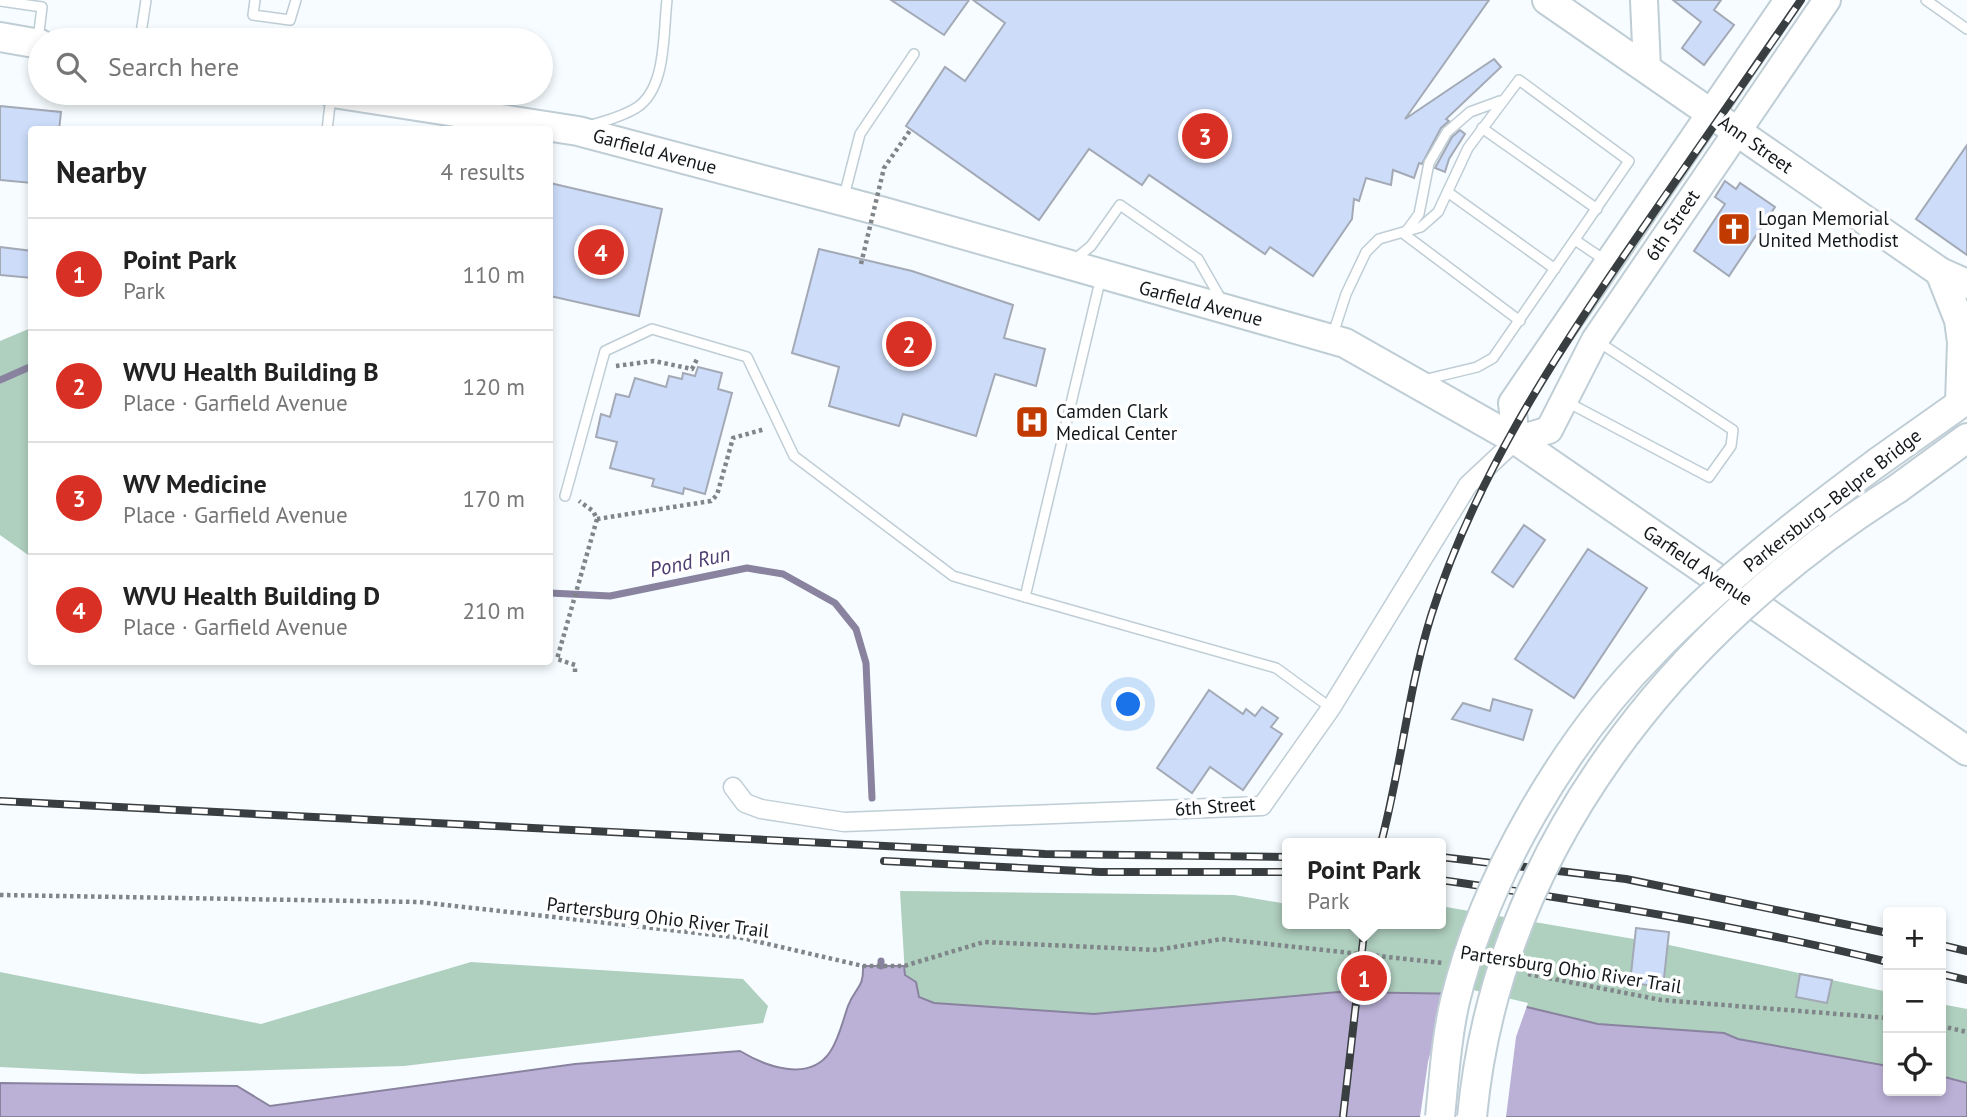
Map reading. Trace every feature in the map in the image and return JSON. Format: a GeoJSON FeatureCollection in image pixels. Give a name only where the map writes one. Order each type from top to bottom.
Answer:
{"type":"FeatureCollection","features":[{"type":"Feature","properties":{"kind":"main road","name":"Ann Street"},"geometry":{"type":"LineString","coordinates":[[1547,0],[1940,272],[1967,284]]}},
{"type":"Feature","properties":{"kind":"main road"},"geometry":{"type":"LineString","coordinates":[[0,37],[28,42]]}},
{"type":"Feature","properties":{"kind":"main road","name":"Garfield Avenue"},"geometry":{"type":"LineString","coordinates":[[410,105],[546,126]]}},
{"type":"Feature","properties":{"kind":"main road","name":"Garfield Avenue"},"geometry":{"type":"LineString","coordinates":[[553,127],[578,131],[842,201],[1345,343],[1516,440],[1967,751]]}},
{"type":"Feature","properties":{"kind":"main road"},"geometry":{"type":"LineString","coordinates":[[1940,272],[1959,320],[1963,401]]}},
{"type":"Feature","properties":{"kind":"main road","name":"Parkersburg–Belpre Bridge"},"geometry":{"type":"LineString","coordinates":[[1440,1117],[1454,1003],[1483,916],[1511,854],[1571,754],[1653,651],[1708,598],[1765,548],[1963,401]]}},
{"type":"Feature","properties":{"kind":"main road","name":"Parkersburg–Belpre Bridge"},"geometry":{"type":"LineString","coordinates":[[1472,1117],[1483,1041],[1514,930],[1537,876],[1581,795],[1645,708],[1733,613],[1844,522],[1897,489],[1967,438]]}},
{"type":"Feature","properties":{"kind":"street"},"geometry":{"type":"LineString","coordinates":[[1644,0],[1647,68]]}},
{"type":"Feature","properties":{"kind":"street","name":"6th Street"},"geometry":{"type":"LineString","coordinates":[[1516,440],[1512,403],[1788,0]]}},
{"type":"Feature","properties":{"kind":"street","name":"6th Street"},"geometry":{"type":"LineString","coordinates":[[733,788],[745,803],[761,809],[844,822],[1262,806],[1331,708],[1468,485],[1516,440],[1549,429],[1595,340],[1827,0]]}},
{"type":"Feature","properties":{"kind":"lane"},"geometry":{"type":"LineString","coordinates":[[142,28],[146,0]]}},
{"type":"Feature","properties":{"kind":"lane"},"geometry":{"type":"LineString","coordinates":[[255,0],[253,15],[290,20],[296,0]]}},
{"type":"Feature","properties":{"kind":"lane"},"geometry":{"type":"LineString","coordinates":[[578,131],[633,110],[647,97],[658,76],[667,0]]}},
{"type":"Feature","properties":{"kind":"lane"},"geometry":{"type":"LineString","coordinates":[[1926,0],[1967,29]]}},
{"type":"Feature","properties":{"kind":"lane"},"geometry":{"type":"LineString","coordinates":[[0,1],[42,7],[40,28]]}},
{"type":"Feature","properties":{"kind":"lane"},"geometry":{"type":"LineString","coordinates":[[842,201],[860,134],[914,54]]}},
{"type":"Feature","properties":{"kind":"lane"},"geometry":{"type":"LineString","coordinates":[[1331,338],[1346,295],[1366,252],[1379,239],[1404,234],[1420,227],[1438,212],[1468,148],[1519,80],[1629,161],[1493,358],[1477,367],[1415,382]]}},
{"type":"Feature","properties":{"kind":"lane"},"geometry":{"type":"LineString","coordinates":[[1404,234],[1419,214],[1430,163],[1447,132],[1470,112],[1495,105],[1506,96]]}},
{"type":"Feature","properties":{"kind":"lane"},"geometry":{"type":"LineString","coordinates":[[328,126],[330,105]]}},
{"type":"Feature","properties":{"kind":"lane"},"geometry":{"type":"LineString","coordinates":[[1482,128],[1597,209]]}},
{"type":"Feature","properties":{"kind":"lane"},"geometry":{"type":"LineString","coordinates":[[1448,193],[1555,269]]}},
{"type":"Feature","properties":{"kind":"lane"},"geometry":{"type":"LineString","coordinates":[[1063,265],[1084,255],[1120,205],[1198,259],[1221,299],[1233,312]]}},
{"type":"Feature","properties":{"kind":"lane"},"geometry":{"type":"LineString","coordinates":[[1404,234],[1520,321]]}},
{"type":"Feature","properties":{"kind":"lane"},"geometry":{"type":"LineString","coordinates":[[1575,240],[1608,262]]}},
{"type":"Feature","properties":{"kind":"lane"},"geometry":{"type":"LineString","coordinates":[[1025,597],[1101,275]]}},
{"type":"Feature","properties":{"kind":"lane"},"geometry":{"type":"LineString","coordinates":[[565,496],[605,351],[652,329],[747,357],[794,456],[953,576],[1276,668],[1331,708]]}},
{"type":"Feature","properties":{"kind":"lane"},"geometry":{"type":"LineString","coordinates":[[1564,401],[1709,477],[1731,446],[1733,430],[1595,340]]}},
{"type":"Feature","properties":{"kind":"path"},"geometry":{"type":"LineString","coordinates":[[861,264],[884,168],[911,129]]}},
{"type":"Feature","properties":{"kind":"path"},"geometry":{"type":"LineString","coordinates":[[600,368],[654,361],[692,369],[705,344]]}},
{"type":"Feature","properties":{"kind":"path"},"geometry":{"type":"LineString","coordinates":[[597,519],[711,501],[716,495],[733,438],[780,424]]}},
{"type":"Feature","properties":{"kind":"path"},"geometry":{"type":"LineString","coordinates":[[565,496],[585,504],[597,519]]}},
{"type":"Feature","properties":{"kind":"path"},"geometry":{"type":"LineString","coordinates":[[575,672],[575,665],[556,659],[597,519]]}},
{"type":"Feature","properties":{"kind":"path","name":"Partersburg Ohio River Trail"},"geometry":{"type":"LineString","coordinates":[[0,895],[419,902],[742,938],[863,966],[904,966],[984,943],[1157,950],[1222,939],[1455,965]]}},
{"type":"Feature","properties":{"kind":"path","name":"Partersburg Ohio River Trail"},"geometry":{"type":"LineString","coordinates":[[1519,972],[1661,1000],[1883,1018]]}},
{"type":"Feature","properties":{"kind":"path"},"geometry":{"type":"LineString","coordinates":[[1946,1027],[1967,1032]]}},
{"type":"Feature","properties":{"kind":"green space"},"geometry":{"type":"Polygon","coordinates":[[[28,329],[28,555],[0,535],[0,341],[28,329]]]}},
{"type":"Feature","properties":{"kind":"green space"},"geometry":{"type":"Polygon","coordinates":[[[900,891],[1234,895],[1282,903],[1282,929],[1446,929],[1446,907],[1669,945],[1883,991],[1883,1065],[1738,1039],[1724,1033],[1598,1024],[1472,994],[1338,992],[1094,1014],[934,1003],[919,997],[905,975],[900,891]]]}},
{"type":"Feature","properties":{"kind":"green space"},"geometry":{"type":"Polygon","coordinates":[[[471,962],[743,979],[768,1006],[763,1023],[404,1066],[142,1074],[0,1067],[0,972],[261,1024],[471,962]]]}},
{"type":"Feature","properties":{"kind":"green space"},"geometry":{"type":"Polygon","coordinates":[[[1946,1005],[1967,1009],[1967,1083],[1946,1077],[1946,1005]]]}},
{"type":"Feature","properties":{"kind":"shaded area"},"geometry":{"type":"Polygon","coordinates":[[[863,966],[904,966],[905,975],[916,982],[919,997],[934,1003],[1094,1014],[1338,992],[1472,994],[1598,1024],[1724,1033],[1738,1039],[1883,1065],[1883,1096],[1946,1096],[1946,1077],[1967,1083],[1967,1117],[0,1117],[0,1083],[237,1086],[270,1106],[575,1064],[740,1051],[774,1066],[799,1069],[811,1067],[830,1052],[863,974],[863,966]]]}},
{"type":"Feature","properties":{"kind":"pier"},"geometry":{"type":"Polygon","coordinates":[[[1446,990],[1473,990],[1528,1003],[1516,1037],[1506,1117],[1420,1117],[1428,1062],[1446,990]]]}},
{"type":"Feature","properties":{"kind":"building"},"geometry":{"type":"Polygon","coordinates":[[[891,0],[969,0],[944,35],[891,0]]]}},
{"type":"Feature","properties":{"kind":"building"},"geometry":{"type":"Polygon","coordinates":[[[973,0],[1489,0],[1405,119],[1494,59],[1501,67],[1446,119],[1449,121],[1441,128],[1422,164],[1419,163],[1414,178],[1393,170],[1391,185],[1366,178],[1359,201],[1354,199],[1352,219],[1313,276],[1270,247],[1265,254],[1149,175],[1142,185],[1089,149],[1039,220],[906,126],[945,67],[965,81],[1005,23],[973,0]]]}},
{"type":"Feature","properties":{"kind":"building"},"geometry":{"type":"Polygon","coordinates":[[[1673,0],[1721,0],[1714,10],[1734,25],[1704,65],[1682,48],[1701,22],[1673,0]]]}},
{"type":"Feature","properties":{"kind":"building"},"geometry":{"type":"Polygon","coordinates":[[[0,106],[61,112],[59,126],[28,126],[28,183],[0,180],[0,106]]]}},
{"type":"Feature","properties":{"kind":"building"},"geometry":{"type":"Polygon","coordinates":[[[1460,130],[1465,134],[1449,159],[1445,172],[1435,168],[1452,137],[1460,130]]]}},
{"type":"Feature","properties":{"kind":"building"},"geometry":{"type":"Polygon","coordinates":[[[1967,145],[1967,255],[1916,219],[1967,145]]]}},
{"type":"Feature","properties":{"kind":"building","name":"Logan Memorial United Methodist"},"geometry":{"type":"Polygon","coordinates":[[[1725,181],[1736,189],[1740,183],[1775,207],[1729,276],[1694,251],[1725,204],[1715,197],[1725,181]]]}},
{"type":"Feature","properties":{"kind":"building"},"geometry":{"type":"Polygon","coordinates":[[[553,184],[662,209],[639,316],[553,297],[553,184]]]}},
{"type":"Feature","properties":{"kind":"building"},"geometry":{"type":"Polygon","coordinates":[[[0,247],[28,250],[28,278],[0,275],[0,247]]]}},
{"type":"Feature","properties":{"kind":"building"},"geometry":{"type":"Polygon","coordinates":[[[819,249],[912,271],[1013,305],[1004,338],[1045,349],[1036,386],[995,374],[976,436],[903,414],[899,426],[829,406],[839,367],[792,353],[819,249]]]}},
{"type":"Feature","properties":{"kind":"building"},"geometry":{"type":"Polygon","coordinates":[[[698,367],[722,373],[718,389],[732,393],[705,494],[684,488],[683,494],[652,486],[654,479],[610,468],[617,442],[596,437],[601,414],[610,417],[616,394],[629,397],[635,378],[666,387],[669,376],[682,379],[683,373],[695,376],[698,367]]]}},
{"type":"Feature","properties":{"kind":"building"},"geometry":{"type":"Polygon","coordinates":[[[1524,525],[1545,540],[1513,587],[1492,572],[1524,525]]]}},
{"type":"Feature","properties":{"kind":"building"},"geometry":{"type":"Polygon","coordinates":[[[1588,549],[1647,588],[1574,698],[1515,659],[1588,549]]]}},
{"type":"Feature","properties":{"kind":"building"},"geometry":{"type":"Polygon","coordinates":[[[1209,690],[1243,714],[1246,709],[1255,716],[1262,707],[1278,718],[1271,727],[1282,734],[1243,790],[1210,767],[1192,793],[1157,768],[1209,690]]]}},
{"type":"Feature","properties":{"kind":"building"},"geometry":{"type":"Polygon","coordinates":[[[1493,699],[1532,710],[1523,740],[1452,719],[1463,703],[1490,711],[1493,699]]]}},
{"type":"Feature","properties":{"kind":"building"},"geometry":{"type":"Polygon","coordinates":[[[1636,928],[1669,932],[1663,987],[1630,983],[1636,928]]]}},
{"type":"Feature","properties":{"kind":"building"},"geometry":{"type":"Polygon","coordinates":[[[1800,974],[1832,980],[1827,1003],[1796,997],[1800,974]]]}},
{"type":"Feature","properties":{"kind":"waterway","name":"Pond Run"},"geometry":{"type":"LineString","coordinates":[[0,380],[28,368]]}},
{"type":"Feature","properties":{"kind":"waterway","name":"Pond Run"},"geometry":{"type":"LineString","coordinates":[[553,593],[610,596],[747,568],[783,574],[835,603],[856,629],[866,663],[872,798]]}},
{"type":"Feature","properties":{"kind":"waterway","name":"Pond Run"},"geometry":{"type":"LineString","coordinates":[[881,961],[881,966]]}},
{"type":"Feature","properties":{"kind":"railway"},"geometry":{"type":"LineString","coordinates":[[1382,838],[1416,672],[1431,616],[1469,517],[1492,469],[1573,332],[1801,0]]}},
{"type":"Feature","properties":{"kind":"railway"},"geometry":{"type":"LineString","coordinates":[[0,801],[1045,854],[1282,857]]}},
{"type":"Feature","properties":{"kind":"railway"},"geometry":{"type":"LineString","coordinates":[[1446,858],[1626,879],[1883,932]]}},
{"type":"Feature","properties":{"kind":"railway"},"geometry":{"type":"LineString","coordinates":[[884,861],[1100,872],[1282,872]]}},
{"type":"Feature","properties":{"kind":"railway"},"geometry":{"type":"LineString","coordinates":[[1446,881],[1666,916],[1883,961]]}},
{"type":"Feature","properties":{"kind":"railway"},"geometry":{"type":"LineString","coordinates":[[1343,1117],[1364,929]]}},
{"type":"Feature","properties":{"kind":"railway"},"geometry":{"type":"LineString","coordinates":[[1946,946],[1967,951]]}},
{"type":"Feature","properties":{"kind":"railway"},"geometry":{"type":"LineString","coordinates":[[1946,975],[1967,980]]}},
{"type":"Feature","properties":{"kind":"place","name":"WV Medicine"},"geometry":{"type":"Point","coordinates":[1205,136]}},
{"type":"Feature","properties":{"kind":"place","name":"Logan Memorial United Methodist"},"geometry":{"type":"Point","coordinates":[1734,229]}},
{"type":"Feature","properties":{"kind":"place","name":"WVU Health Building D"},"geometry":{"type":"Point","coordinates":[601,252]}},
{"type":"Feature","properties":{"kind":"place","name":"WVU Health Building B"},"geometry":{"type":"Point","coordinates":[909,344]}},
{"type":"Feature","properties":{"kind":"place","name":"Camden Clark Medical Center"},"geometry":{"type":"Point","coordinates":[1032,422]}},
{"type":"Feature","properties":{"kind":"place","name":"Point Park"},"geometry":{"type":"Point","coordinates":[1364,978]}}]}
